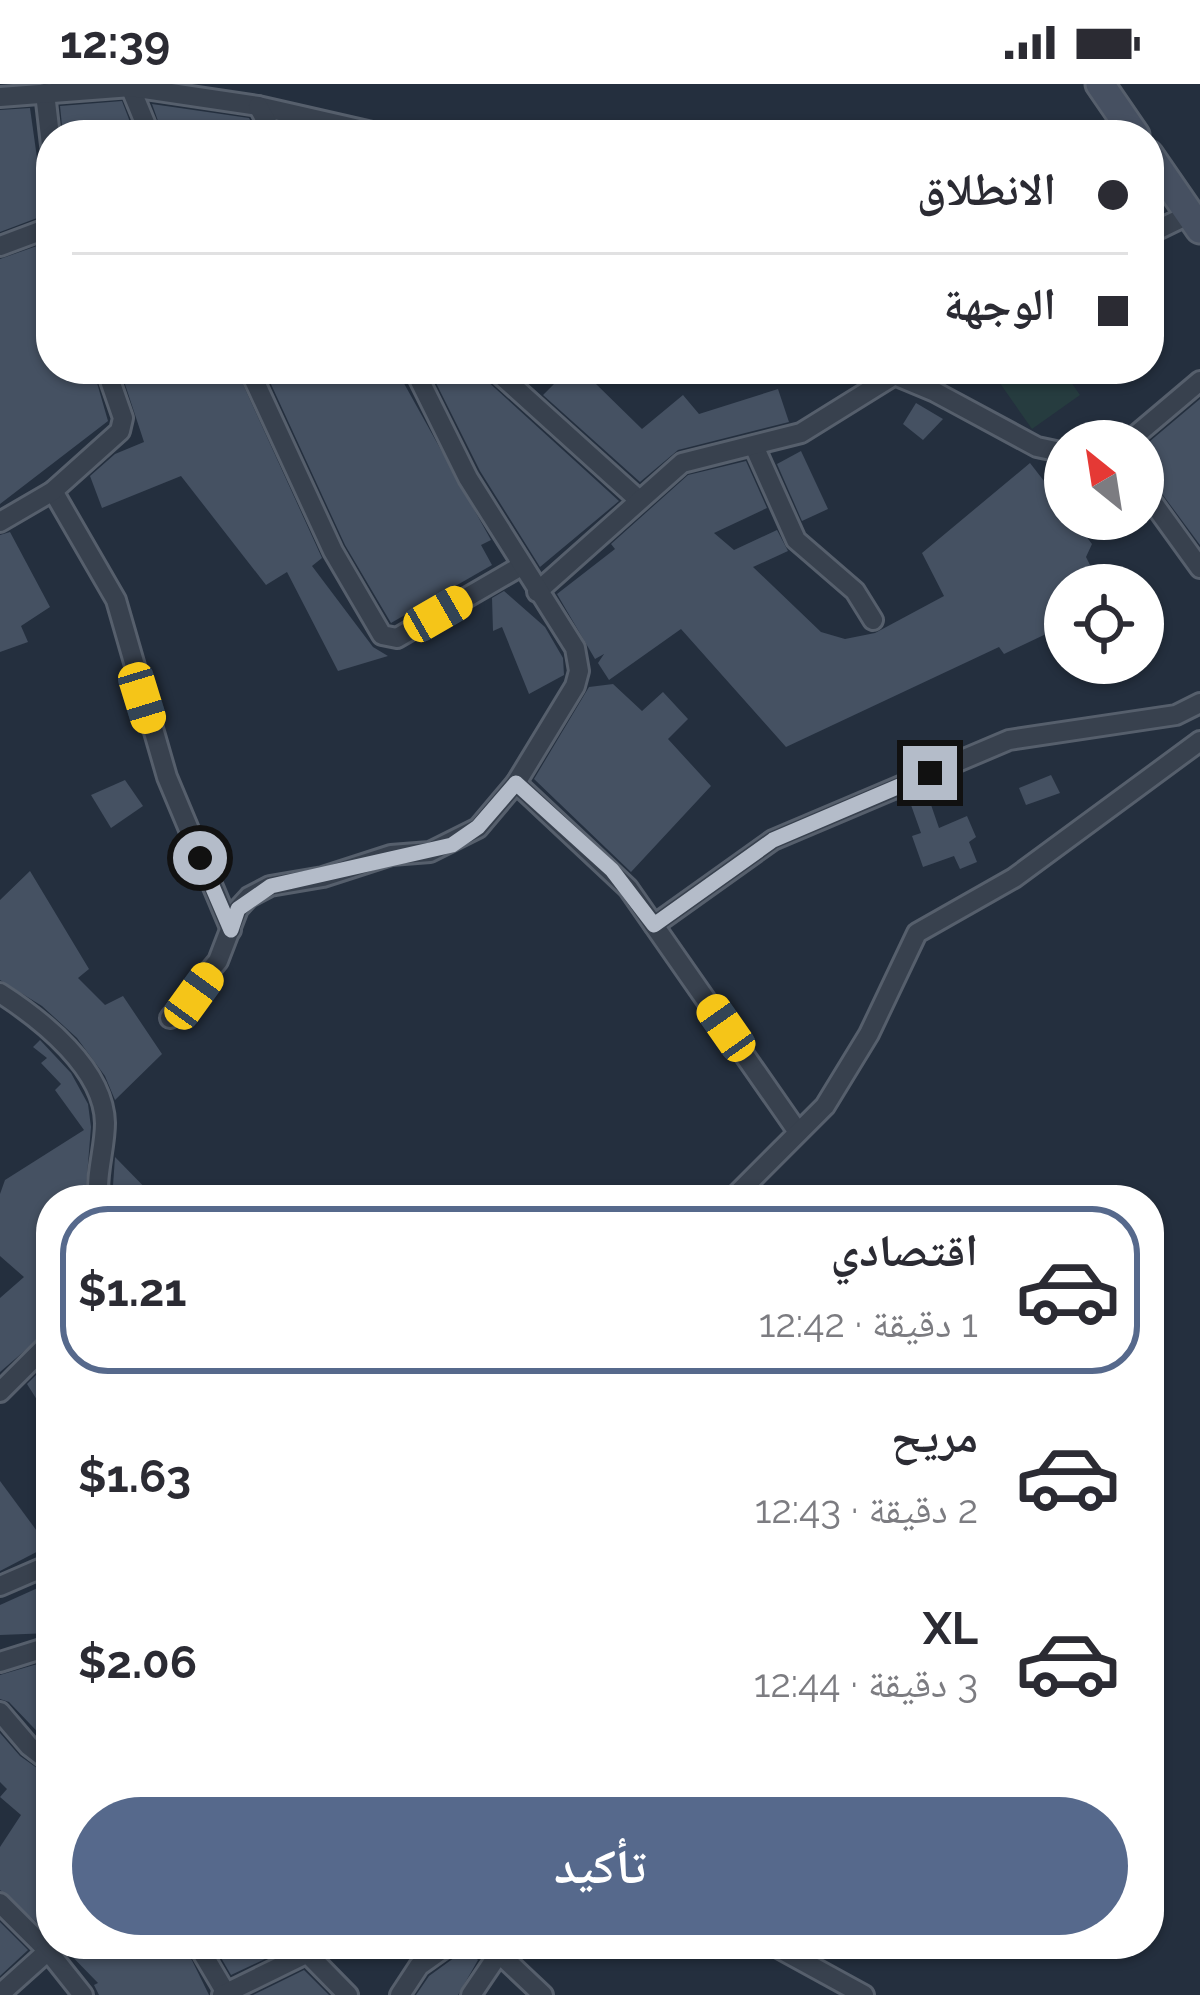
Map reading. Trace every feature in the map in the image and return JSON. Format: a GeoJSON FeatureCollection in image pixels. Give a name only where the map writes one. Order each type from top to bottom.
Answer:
{"type":"FeatureCollection","features":[{"type":"Feature","properties":{"kind":"street"},"geometry":{"type":"LineString","coordinates":[[1100,84],[1125,120]]}},
{"type":"Feature","properties":{"kind":"street"},"geometry":{"type":"LineString","coordinates":[[130,86],[144,120]]}},
{"type":"Feature","properties":{"kind":"street"},"geometry":{"type":"LineString","coordinates":[[0,97],[130,86],[318,120]]}},
{"type":"Feature","properties":{"kind":"street"},"geometry":{"type":"LineString","coordinates":[[45,93],[48,120]]}},
{"type":"Feature","properties":{"kind":"street"},"geometry":{"type":"LineString","coordinates":[[258,106],[266,120]]}},
{"type":"Feature","properties":{"kind":"street"},"geometry":{"type":"LineString","coordinates":[[1164,177],[1195,221],[1164,230]]}},
{"type":"Feature","properties":{"kind":"street"},"geometry":{"type":"LineString","coordinates":[[0,246],[36,233]]}},
{"type":"Feature","properties":{"kind":"street"},"geometry":{"type":"LineString","coordinates":[[1153,420],[1200,380]]}},
{"type":"Feature","properties":{"kind":"street"},"geometry":{"type":"LineString","coordinates":[[0,522],[52,490],[119,431],[123,418],[111,384]]}},
{"type":"Feature","properties":{"kind":"street"},"geometry":{"type":"LineString","coordinates":[[256,384],[333,551],[382,635],[397,638],[520,566]]}},
{"type":"Feature","properties":{"kind":"street"},"geometry":{"type":"LineString","coordinates":[[170,1018],[218,962],[238,909],[271,886],[452,845],[478,827],[516,783],[575,686],[579,671],[575,648],[468,478],[421,384]]}},
{"type":"Feature","properties":{"kind":"street"},"geometry":{"type":"LineString","coordinates":[[510,384],[638,500]]}},
{"type":"Feature","properties":{"kind":"street"},"geometry":{"type":"LineString","coordinates":[[537,592],[688,460],[801,434],[873,384]]}},
{"type":"Feature","properties":{"kind":"street"},"geometry":{"type":"LineString","coordinates":[[919,384],[1044,448]]}},
{"type":"Feature","properties":{"kind":"street"},"geometry":{"type":"LineString","coordinates":[[754,446],[796,540],[855,591],[874,620]]}},
{"type":"Feature","properties":{"kind":"street"},"geometry":{"type":"LineString","coordinates":[[52,490],[116,600],[167,777],[231,930]]}},
{"type":"Feature","properties":{"kind":"street"},"geometry":{"type":"LineString","coordinates":[[1164,518],[1200,568]]}},
{"type":"Feature","properties":{"kind":"street"},"geometry":{"type":"LineString","coordinates":[[654,925],[773,840],[1009,740],[1176,715],[1200,703]]}},
{"type":"Feature","properties":{"kind":"street"},"geometry":{"type":"LineString","coordinates":[[746,1185],[825,1106],[869,1034],[917,933],[1014,878],[1200,741]]}},
{"type":"Feature","properties":{"kind":"street"},"geometry":{"type":"LineString","coordinates":[[516,783],[612,870],[798,1132]]}},
{"type":"Feature","properties":{"kind":"street"},"geometry":{"type":"LineString","coordinates":[[0,992],[64,1046],[104,1102],[100,1185]]}},
{"type":"Feature","properties":{"kind":"street"},"geometry":{"type":"LineString","coordinates":[[0,1393],[36,1356]]}},
{"type":"Feature","properties":{"kind":"street"},"geometry":{"type":"LineString","coordinates":[[0,1586],[36,1570]]}},
{"type":"Feature","properties":{"kind":"street"},"geometry":{"type":"LineString","coordinates":[[0,1662],[36,1651]]}},
{"type":"Feature","properties":{"kind":"street"},"geometry":{"type":"LineString","coordinates":[[0,1712],[36,1751]]}},
{"type":"Feature","properties":{"kind":"street"},"geometry":{"type":"LineString","coordinates":[[0,1903],[36,1939]]}},
{"type":"Feature","properties":{"kind":"street"},"geometry":{"type":"LineString","coordinates":[[0,1994],[39,1959]]}},
{"type":"Feature","properties":{"kind":"street"},"geometry":{"type":"LineString","coordinates":[[54,1959],[83,1995]]}},
{"type":"Feature","properties":{"kind":"street"},"geometry":{"type":"LineString","coordinates":[[205,1959],[224,1994],[285,1959]]}},
{"type":"Feature","properties":{"kind":"street"},"geometry":{"type":"LineString","coordinates":[[312,1959],[348,1995]]}},
{"type":"Feature","properties":{"kind":"street"},"geometry":{"type":"LineString","coordinates":[[400,1995],[429,1959]]}},
{"type":"Feature","properties":{"kind":"street"},"geometry":{"type":"LineString","coordinates":[[471,1995],[493,1959]]}},
{"type":"Feature","properties":{"kind":"street"},"geometry":{"type":"LineString","coordinates":[[510,1959],[543,1995]]}},
{"type":"Feature","properties":{"kind":"street"},"geometry":{"type":"LineString","coordinates":[[798,1959],[864,1995]]}},
{"type":"Feature","properties":{"kind":"green space"},"geometry":{"type":"Polygon","coordinates":[[[1000,384],[1072,384],[1080,395],[1032,429],[1000,384]]]}},
{"type":"Feature","properties":{"kind":"building"},"geometry":{"type":"Polygon","coordinates":[[[122,101],[129,120],[61,120],[60,106],[122,101]]]}},
{"type":"Feature","properties":{"kind":"building"},"geometry":{"type":"Polygon","coordinates":[[[152,104],[250,120],[158,120],[152,104]]]}},
{"type":"Feature","properties":{"kind":"building"},"geometry":{"type":"Polygon","coordinates":[[[30,108],[36,151],[36,218],[0,232],[0,110],[30,108]]]}},
{"type":"Feature","properties":{"kind":"building"},"geometry":{"type":"Polygon","coordinates":[[[36,246],[36,384],[97,384],[108,421],[0,504],[0,259],[36,246]]]}},
{"type":"Feature","properties":{"kind":"building"},"geometry":{"type":"Polygon","coordinates":[[[125,384],[243,384],[322,558],[312,566],[373,647],[388,656],[338,671],[287,572],[266,585],[181,476],[102,508],[90,476],[115,454],[144,442],[125,384]]]}},
{"type":"Feature","properties":{"kind":"building"},"geometry":{"type":"Polygon","coordinates":[[[271,384],[404,384],[491,540],[481,545],[492,565],[391,623],[345,545],[271,384]]]}},
{"type":"Feature","properties":{"kind":"building"},"geometry":{"type":"Polygon","coordinates":[[[436,384],[490,384],[619,501],[540,567],[480,471],[436,384]]]}},
{"type":"Feature","properties":{"kind":"building"},"geometry":{"type":"Polygon","coordinates":[[[554,384],[596,384],[642,429],[683,395],[699,414],[778,389],[789,422],[678,450],[640,482],[543,395],[554,384]]]}},
{"type":"Feature","properties":{"kind":"building"},"geometry":{"type":"Polygon","coordinates":[[[1200,399],[1200,545],[1164,496],[1164,429],[1200,399]]]}},
{"type":"Feature","properties":{"kind":"building"},"geometry":{"type":"Polygon","coordinates":[[[916,403],[943,419],[923,440],[903,424],[916,403]]]}},
{"type":"Feature","properties":{"kind":"building"},"geometry":{"type":"Polygon","coordinates":[[[801,451],[828,509],[802,521],[777,464],[801,451]]]}},
{"type":"Feature","properties":{"kind":"building"},"geometry":{"type":"Polygon","coordinates":[[[746,461],[767,508],[714,533],[734,550],[777,530],[788,551],[753,567],[821,632],[845,639],[875,633],[944,596],[922,553],[1030,463],[1044,481],[1044,540],[1089,540],[1090,564],[1044,564],[1044,635],[1004,654],[999,647],[786,747],[681,629],[609,680],[598,663],[604,654],[595,659],[557,594],[615,549],[611,544],[688,475],[746,461]]]}},
{"type":"Feature","properties":{"kind":"building"},"geometry":{"type":"Polygon","coordinates":[[[10,532],[50,607],[21,626],[28,642],[0,652],[0,535],[10,532]]]}},
{"type":"Feature","properties":{"kind":"building"},"geometry":{"type":"Polygon","coordinates":[[[504,591],[545,627],[563,658],[564,675],[529,694],[502,627],[493,631],[492,598],[504,591]]]}},
{"type":"Feature","properties":{"kind":"building"},"geometry":{"type":"Polygon","coordinates":[[[613,684],[642,711],[663,692],[688,719],[668,739],[711,786],[631,872],[534,779],[589,687],[613,684]]]}},
{"type":"Feature","properties":{"kind":"building"},"geometry":{"type":"Polygon","coordinates":[[[1051,775],[1060,793],[1026,805],[1019,788],[1051,775]]]}},
{"type":"Feature","properties":{"kind":"building"},"geometry":{"type":"Polygon","coordinates":[[[125,780],[143,806],[111,828],[91,795],[125,780]]]}},
{"type":"Feature","properties":{"kind":"building"},"geometry":{"type":"Polygon","coordinates":[[[929,799],[939,828],[967,816],[976,837],[969,842],[977,862],[960,869],[954,856],[923,867],[912,836],[921,833],[911,805],[929,799]]]}},
{"type":"Feature","properties":{"kind":"building"},"geometry":{"type":"Polygon","coordinates":[[[30,871],[89,969],[78,978],[105,1005],[123,996],[162,1054],[115,1100],[105,1076],[77,1038],[42,1006],[0,980],[0,900],[30,871]]]}},
{"type":"Feature","properties":{"kind":"building"},"geometry":{"type":"Polygon","coordinates":[[[40,1040],[71,1073],[88,1104],[86,1185],[36,1185],[36,1341],[0,1372],[0,1298],[24,1277],[0,1256],[0,1194],[5,1180],[84,1130],[55,1090],[61,1084],[41,1063],[47,1058],[33,1047],[40,1040]]]}},
{"type":"Feature","properties":{"kind":"building"},"geometry":{"type":"Polygon","coordinates":[[[115,1157],[142,1185],[113,1185],[115,1157]]]}},
{"type":"Feature","properties":{"kind":"building"},"geometry":{"type":"Polygon","coordinates":[[[36,1375],[36,1398],[27,1384],[36,1375]]]}},
{"type":"Feature","properties":{"kind":"building"},"geometry":{"type":"Polygon","coordinates":[[[0,1481],[36,1530],[36,1552],[0,1571],[0,1481]]]}},
{"type":"Feature","properties":{"kind":"building"},"geometry":{"type":"Polygon","coordinates":[[[36,1589],[36,1634],[0,1635],[0,1605],[36,1589]]]}},
{"type":"Feature","properties":{"kind":"building"},"geometry":{"type":"Polygon","coordinates":[[[36,1664],[36,1730],[9,1702],[0,1699],[0,1675],[36,1664]]]}},
{"type":"Feature","properties":{"kind":"building"},"geometry":{"type":"Polygon","coordinates":[[[0,1733],[36,1767],[36,1922],[0,1890],[0,1847],[21,1815],[0,1797],[7,1789],[0,1782],[0,1733]]]}},
{"type":"Feature","properties":{"kind":"building"},"geometry":{"type":"Polygon","coordinates":[[[0,1922],[28,1950],[0,1976],[0,1922]]]}},
{"type":"Feature","properties":{"kind":"building"},"geometry":{"type":"Polygon","coordinates":[[[75,1959],[191,1959],[209,1995],[99,1995],[94,1985],[98,1983],[75,1959]]]}},
{"type":"Feature","properties":{"kind":"building"},"geometry":{"type":"Polygon","coordinates":[[[222,1959],[265,1959],[231,1975],[222,1959]]]}},
{"type":"Feature","properties":{"kind":"building"},"geometry":{"type":"Polygon","coordinates":[[[452,1959],[478,1960],[458,1995],[416,1995],[429,1976],[452,1959]]]}},
{"type":"Feature","properties":{"kind":"building"},"geometry":{"type":"Polygon","coordinates":[[[304,1970],[329,1995],[253,1995],[304,1970]]]}},
{"type":"Feature","properties":{"kind":"route"},"geometry":{"type":"LineString","coordinates":[[200,858],[231,930],[238,909],[271,886],[323,877],[391,855],[452,845],[478,827],[516,783],[612,870],[654,925],[773,840],[930,773]]}}]}
